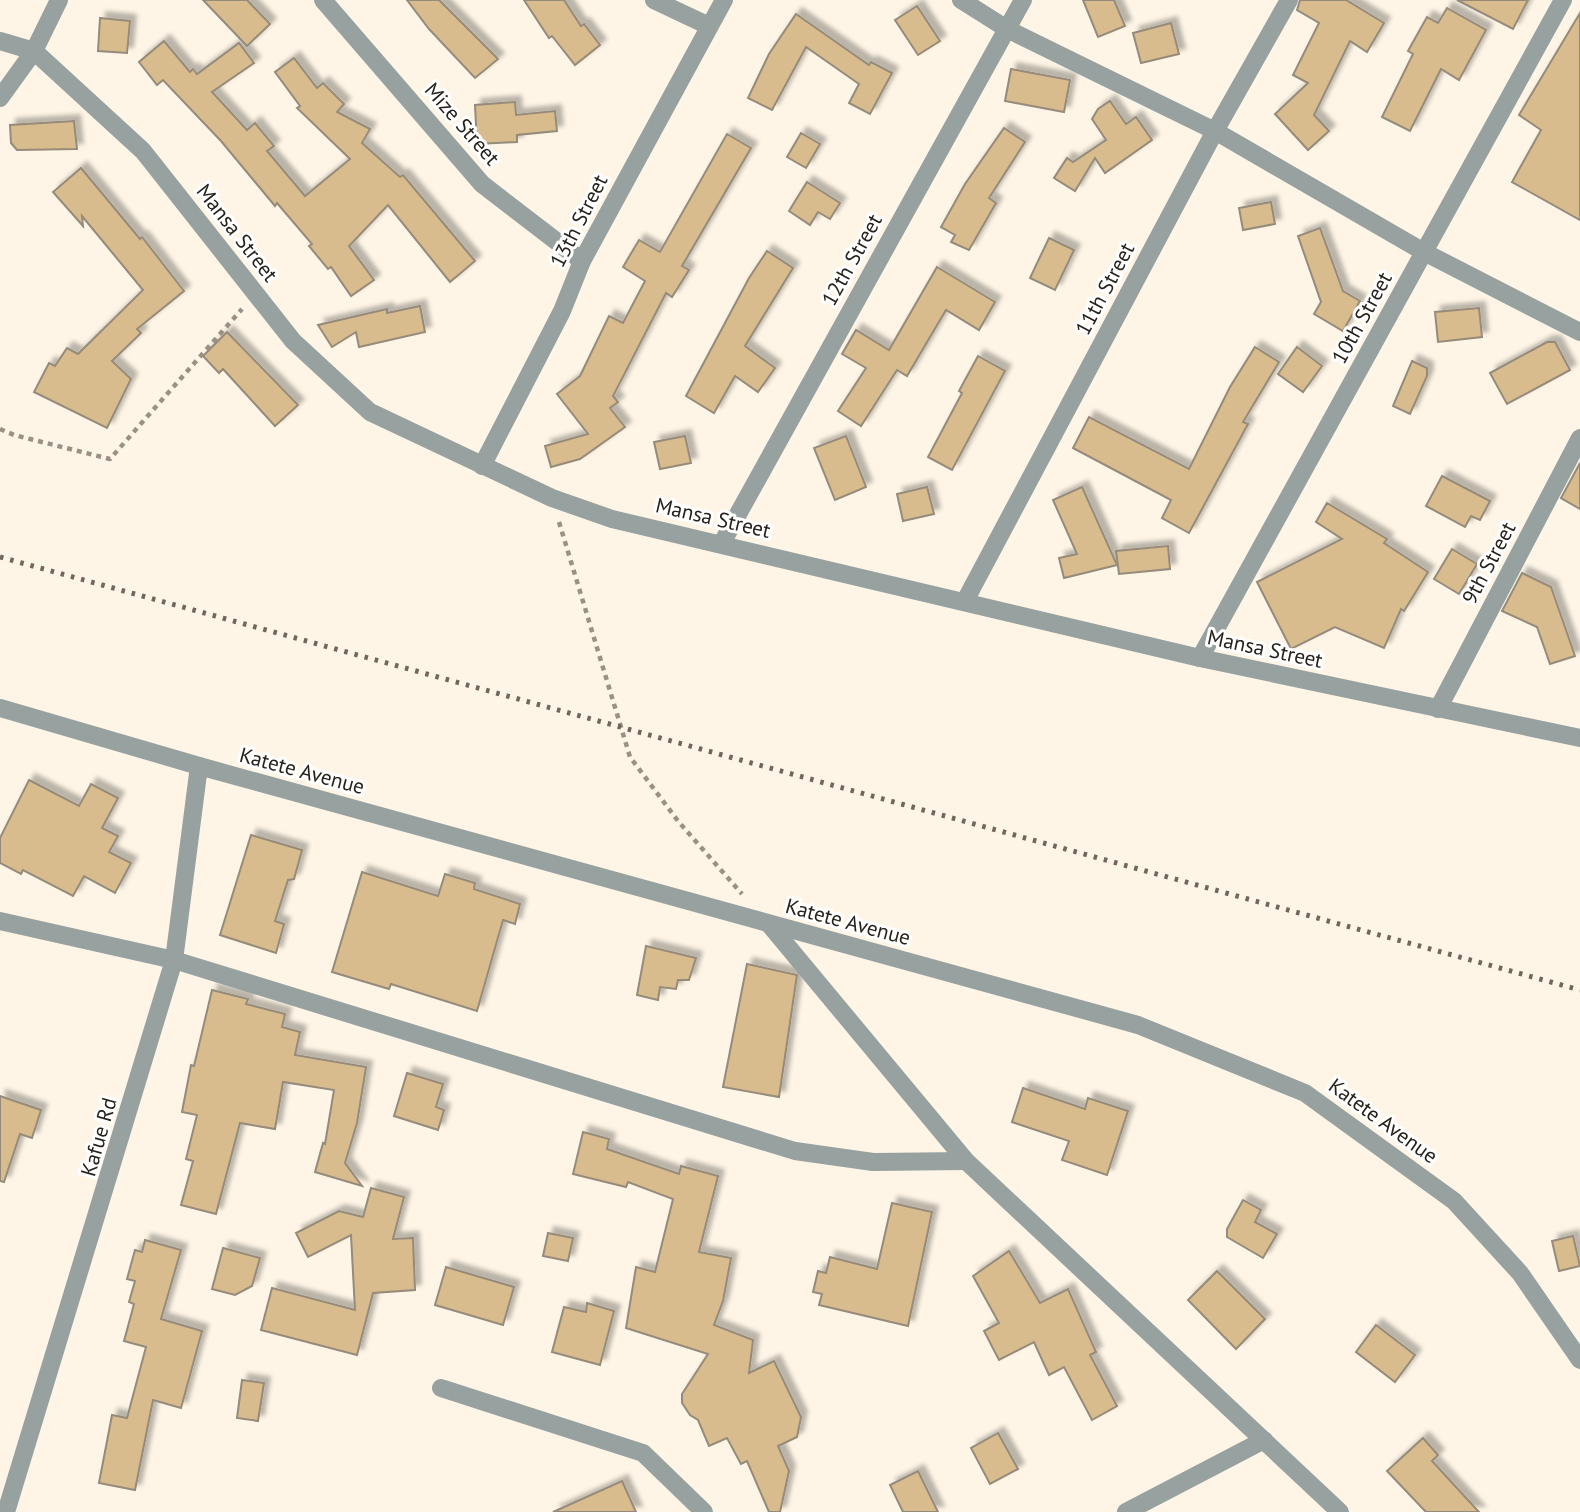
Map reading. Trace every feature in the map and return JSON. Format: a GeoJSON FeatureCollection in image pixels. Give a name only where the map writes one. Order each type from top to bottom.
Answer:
{"type":"FeatureCollection","features":[{"type":"Feature","properties":{"kind":"street"},"geometry":{"type":"LineString","coordinates":[[0,98],[34,51],[59,0]]}},
{"type":"Feature","properties":{"kind":"street","name":"Mize Street"},"geometry":{"type":"LineString","coordinates":[[323,0],[482,184],[582,261]]}},
{"type":"Feature","properties":{"kind":"street"},"geometry":{"type":"LineString","coordinates":[[654,0],[709,26]]}},
{"type":"Feature","properties":{"kind":"street","name":"13th Street"},"geometry":{"type":"LineString","coordinates":[[482,467],[562,311],[582,261],[724,0]]}},
{"type":"Feature","properties":{"kind":"street"},"geometry":{"type":"LineString","coordinates":[[961,0],[1007,29],[1215,131],[1424,252],[1580,332]]}},
{"type":"Feature","properties":{"kind":"street","name":"12th Street"},"geometry":{"type":"LineString","coordinates":[[722,543],[1023,0]]}},
{"type":"Feature","properties":{"kind":"street","name":"11th Street"},"geometry":{"type":"LineString","coordinates":[[965,601],[1215,131],[1289,0]]}},
{"type":"Feature","properties":{"kind":"street","name":"10th Street"},"geometry":{"type":"LineString","coordinates":[[1200,658],[1563,0]]}},
{"type":"Feature","properties":{"kind":"street","name":"Mansa Street"},"geometry":{"type":"LineString","coordinates":[[0,41],[34,51],[143,150],[293,341],[370,412],[552,498],[612,519],[1200,658],[1580,738]]}},
{"type":"Feature","properties":{"kind":"street","name":"9th Street"},"geometry":{"type":"LineString","coordinates":[[1438,709],[1580,438]]}},
{"type":"Feature","properties":{"kind":"street","name":"Katete Avenue"},"geometry":{"type":"LineString","coordinates":[[0,708],[199,766],[1138,1025],[1305,1093],[1454,1201],[1520,1273],[1580,1360]]}},
{"type":"Feature","properties":{"kind":"street","name":"Kafue Rd"},"geometry":{"type":"LineString","coordinates":[[6,1512],[174,960],[199,766]]}},
{"type":"Feature","properties":{"kind":"street"},"geometry":{"type":"LineString","coordinates":[[0,921],[174,960],[796,1151],[873,1162],[966,1161]]}},
{"type":"Feature","properties":{"kind":"street"},"geometry":{"type":"LineString","coordinates":[[769,924],[966,1161],[1340,1512]]}},
{"type":"Feature","properties":{"kind":"street"},"geometry":{"type":"LineString","coordinates":[[441,1388],[643,1453],[704,1512]]}},
{"type":"Feature","properties":{"kind":"street"},"geometry":{"type":"LineString","coordinates":[[1126,1512],[1264,1440]]}},
{"type":"Feature","properties":{"kind":"path"},"geometry":{"type":"LineString","coordinates":[[0,429],[110,459],[256,293]]}},
{"type":"Feature","properties":{"kind":"path"},"geometry":{"type":"LineString","coordinates":[[552,498],[630,757],[678,821],[769,924]]}},
{"type":"Feature","properties":{"kind":"building"},"geometry":{"type":"Polygon","coordinates":[[[203,0],[247,0],[270,24],[247,46],[203,0]]]}},
{"type":"Feature","properties":{"kind":"building"},"geometry":{"type":"Polygon","coordinates":[[[407,0],[439,0],[498,59],[475,78],[429,29],[407,0]]]}},
{"type":"Feature","properties":{"kind":"building"},"geometry":{"type":"Polygon","coordinates":[[[524,0],[564,0],[581,26],[584,24],[600,45],[575,65],[552,36],[549,38],[524,0]]]}},
{"type":"Feature","properties":{"kind":"building"},"geometry":{"type":"Polygon","coordinates":[[[1083,0],[1114,0],[1125,26],[1098,37],[1083,0]]]}},
{"type":"Feature","properties":{"kind":"building"},"geometry":{"type":"Polygon","coordinates":[[[1300,0],[1346,0],[1384,23],[1367,52],[1350,41],[1314,115],[1329,131],[1308,150],[1275,114],[1308,83],[1293,75],[1319,23],[1297,10],[1300,0]]]}},
{"type":"Feature","properties":{"kind":"building"},"geometry":{"type":"Polygon","coordinates":[[[1457,0],[1528,0],[1513,29],[1457,0]]]}},
{"type":"Feature","properties":{"kind":"building"},"geometry":{"type":"Polygon","coordinates":[[[917,6],[940,41],[918,55],[895,20],[917,6]]]}},
{"type":"Feature","properties":{"kind":"building"},"geometry":{"type":"Polygon","coordinates":[[[1447,8],[1486,30],[1459,80],[1441,69],[1410,131],[1382,117],[1413,54],[1408,51],[1427,17],[1438,23],[1447,8]]]}},
{"type":"Feature","properties":{"kind":"building"},"geometry":{"type":"Polygon","coordinates":[[[1580,13],[1580,220],[1512,182],[1541,130],[1519,115],[1580,13]]]}},
{"type":"Feature","properties":{"kind":"building"},"geometry":{"type":"Polygon","coordinates":[[[796,14],[869,65],[871,62],[892,73],[870,114],[849,103],[859,84],[806,47],[772,110],[748,98],[769,54],[796,14]]]}},
{"type":"Feature","properties":{"kind":"building"},"geometry":{"type":"Polygon","coordinates":[[[100,18],[130,21],[127,53],[98,51],[100,18]]]}},
{"type":"Feature","properties":{"kind":"building"},"geometry":{"type":"Polygon","coordinates":[[[1171,23],[1179,54],[1141,63],[1133,33],[1171,23]]]}},
{"type":"Feature","properties":{"kind":"building"},"geometry":{"type":"Polygon","coordinates":[[[164,41],[190,72],[193,69],[197,74],[239,43],[254,63],[212,92],[247,130],[255,123],[274,146],[267,151],[305,196],[350,159],[297,108],[300,106],[275,72],[294,58],[317,88],[323,83],[344,104],[337,112],[370,129],[362,143],[400,177],[403,175],[475,261],[450,282],[388,205],[349,246],[374,280],[351,296],[331,267],[328,269],[309,246],[312,244],[277,203],[275,206],[221,141],[163,80],[157,85],[139,62],[164,41]]]}},
{"type":"Feature","properties":{"kind":"building"},"geometry":{"type":"Polygon","coordinates":[[[1011,69],[1070,80],[1064,112],[1005,101],[1011,69]]]}},
{"type":"Feature","properties":{"kind":"building"},"geometry":{"type":"Polygon","coordinates":[[[1110,101],[1126,124],[1136,117],[1152,140],[1105,173],[1095,158],[1075,191],[1054,178],[1067,158],[1073,162],[1106,140],[1092,119],[1098,109],[1110,101]]]}},
{"type":"Feature","properties":{"kind":"building"},"geometry":{"type":"Polygon","coordinates":[[[515,102],[516,115],[555,111],[557,131],[517,135],[517,142],[477,144],[475,105],[515,102]]]}},
{"type":"Feature","properties":{"kind":"building"},"geometry":{"type":"Polygon","coordinates":[[[74,121],[77,149],[17,150],[11,143],[10,125],[74,121]]]}},
{"type":"Feature","properties":{"kind":"building"},"geometry":{"type":"Polygon","coordinates":[[[1004,128],[1025,142],[989,198],[996,203],[969,250],[951,242],[955,235],[941,227],[965,184],[1004,128]]]}},
{"type":"Feature","properties":{"kind":"building"},"geometry":{"type":"Polygon","coordinates":[[[801,133],[820,144],[806,168],[787,157],[801,133]]]}},
{"type":"Feature","properties":{"kind":"building"},"geometry":{"type":"Polygon","coordinates":[[[727,134],[751,148],[682,266],[689,270],[672,297],[666,293],[613,396],[618,402],[610,408],[625,427],[580,459],[551,467],[545,446],[588,434],[557,394],[580,376],[609,316],[623,323],[645,281],[623,267],[639,240],[660,252],[727,134]]]}},
{"type":"Feature","properties":{"kind":"building"},"geometry":{"type":"Polygon","coordinates":[[[81,168],[140,239],[142,237],[184,291],[137,329],[141,333],[112,361],[131,379],[107,428],[34,392],[49,363],[55,366],[67,348],[78,354],[143,290],[82,216],[83,226],[53,192],[81,168]]]}},
{"type":"Feature","properties":{"kind":"building"},"geometry":{"type":"Polygon","coordinates":[[[807,182],[840,203],[830,219],[818,212],[810,225],[789,211],[807,182]]]}},
{"type":"Feature","properties":{"kind":"building"},"geometry":{"type":"Polygon","coordinates":[[[1271,202],[1275,224],[1243,230],[1239,208],[1271,202]]]}},
{"type":"Feature","properties":{"kind":"building"},"geometry":{"type":"Polygon","coordinates":[[[1320,228],[1343,291],[1360,301],[1343,331],[1314,314],[1321,302],[1298,236],[1320,228]]]}},
{"type":"Feature","properties":{"kind":"building"},"geometry":{"type":"Polygon","coordinates":[[[1049,238],[1074,250],[1055,290],[1030,278],[1049,238]]]}},
{"type":"Feature","properties":{"kind":"building"},"geometry":{"type":"Polygon","coordinates":[[[767,251],[793,268],[745,346],[775,368],[758,392],[735,376],[714,413],[686,396],[749,278],[767,251]]]}},
{"type":"Feature","properties":{"kind":"building"},"geometry":{"type":"Polygon","coordinates":[[[937,267],[995,302],[979,330],[946,310],[907,376],[897,370],[861,426],[838,411],[866,368],[842,354],[856,330],[889,350],[937,267]]]}},
{"type":"Feature","properties":{"kind":"building"},"geometry":{"type":"Polygon","coordinates":[[[420,306],[425,332],[359,347],[356,332],[332,347],[318,325],[387,309],[387,313],[420,306]]]}},
{"type":"Feature","properties":{"kind":"building"},"geometry":{"type":"Polygon","coordinates":[[[1479,308],[1482,337],[1438,342],[1435,312],[1479,308]]]}},
{"type":"Feature","properties":{"kind":"building"},"geometry":{"type":"Polygon","coordinates":[[[227,332],[298,405],[275,426],[223,369],[219,373],[203,356],[227,332]]]}},
{"type":"Feature","properties":{"kind":"building"},"geometry":{"type":"Polygon","coordinates":[[[1547,342],[1555,342],[1570,370],[1507,404],[1490,373],[1547,342]]]}},
{"type":"Feature","properties":{"kind":"building"},"geometry":{"type":"Polygon","coordinates":[[[1255,347],[1279,362],[1243,422],[1248,424],[1189,533],[1162,518],[1171,500],[1073,448],[1089,417],[1189,469],[1230,387],[1255,347]]]}},
{"type":"Feature","properties":{"kind":"building"},"geometry":{"type":"Polygon","coordinates":[[[1297,347],[1322,366],[1303,392],[1278,374],[1297,347]]]}},
{"type":"Feature","properties":{"kind":"building"},"geometry":{"type":"Polygon","coordinates":[[[978,356],[1005,371],[952,470],[928,457],[978,356]]]}},
{"type":"Feature","properties":{"kind":"building"},"geometry":{"type":"Polygon","coordinates":[[[1412,361],[1427,368],[1427,376],[1410,414],[1393,406],[1412,361]]]}},
{"type":"Feature","properties":{"kind":"building"},"geometry":{"type":"Polygon","coordinates":[[[685,436],[691,463],[660,469],[654,442],[685,436]]]}},
{"type":"Feature","properties":{"kind":"building"},"geometry":{"type":"Polygon","coordinates":[[[846,436],[866,487],[835,500],[814,448],[846,436]]]}},
{"type":"Feature","properties":{"kind":"building"},"geometry":{"type":"Polygon","coordinates":[[[1580,463],[1580,509],[1561,498],[1580,463]]]}},
{"type":"Feature","properties":{"kind":"building"},"geometry":{"type":"Polygon","coordinates":[[[1442,476],[1490,501],[1480,520],[1471,516],[1465,527],[1426,506],[1442,476]]]}},
{"type":"Feature","properties":{"kind":"building"},"geometry":{"type":"Polygon","coordinates":[[[927,487],[934,514],[903,521],[897,494],[927,487]]]}},
{"type":"Feature","properties":{"kind":"building"},"geometry":{"type":"Polygon","coordinates":[[[1082,487],[1117,565],[1064,578],[1059,558],[1077,554],[1053,500],[1082,487]]]}},
{"type":"Feature","properties":{"kind":"building"},"geometry":{"type":"Polygon","coordinates":[[[1327,503],[1387,539],[1384,543],[1428,572],[1404,611],[1401,609],[1384,648],[1335,627],[1291,649],[1257,582],[1342,539],[1316,522],[1327,503]]]}},
{"type":"Feature","properties":{"kind":"building"},"geometry":{"type":"Polygon","coordinates":[[[1168,546],[1170,569],[1119,574],[1116,551],[1168,546]]]}},
{"type":"Feature","properties":{"kind":"building"},"geometry":{"type":"Polygon","coordinates":[[[1452,549],[1477,564],[1459,594],[1434,579],[1452,549]]]}},
{"type":"Feature","properties":{"kind":"building"},"geometry":{"type":"Polygon","coordinates":[[[1522,573],[1551,587],[1575,656],[1550,664],[1537,627],[1502,611],[1522,573]]]}},
{"type":"Feature","properties":{"kind":"building"},"geometry":{"type":"Polygon","coordinates":[[[29,780],[79,806],[91,784],[118,798],[102,828],[118,836],[109,852],[131,863],[115,893],[84,876],[73,896],[23,870],[21,874],[0,863],[0,838],[29,780]]]}},
{"type":"Feature","properties":{"kind":"building"},"geometry":{"type":"Polygon","coordinates":[[[251,835],[302,850],[294,879],[288,880],[275,921],[284,924],[276,953],[220,935],[251,835]]]}},
{"type":"Feature","properties":{"kind":"building"},"geometry":{"type":"Polygon","coordinates":[[[362,872],[438,896],[445,874],[475,883],[474,889],[520,904],[515,924],[503,920],[477,1011],[391,984],[389,989],[332,972],[362,872]]]}},
{"type":"Feature","properties":{"kind":"building"},"geometry":{"type":"Polygon","coordinates":[[[646,946],[696,958],[689,980],[678,980],[676,989],[660,987],[658,1000],[637,995],[646,946]]]}},
{"type":"Feature","properties":{"kind":"building"},"geometry":{"type":"Polygon","coordinates":[[[747,964],[797,975],[779,1097],[723,1087],[747,964]]]}},
{"type":"Feature","properties":{"kind":"building"},"geometry":{"type":"Polygon","coordinates":[[[212,990],[248,999],[246,1004],[285,1014],[282,1027],[300,1032],[295,1055],[366,1067],[357,1123],[345,1163],[362,1186],[315,1172],[323,1143],[325,1144],[334,1090],[283,1082],[275,1129],[240,1123],[216,1214],[181,1205],[193,1161],[186,1159],[197,1115],[182,1112],[191,1065],[194,1066],[212,990]]]}},
{"type":"Feature","properties":{"kind":"building"},"geometry":{"type":"Polygon","coordinates":[[[407,1073],[443,1084],[436,1107],[444,1110],[438,1130],[394,1116],[407,1073]]]}},
{"type":"Feature","properties":{"kind":"building"},"geometry":{"type":"Polygon","coordinates":[[[1023,1088],[1085,1109],[1088,1098],[1128,1111],[1107,1175],[1062,1160],[1069,1141],[1012,1122],[1023,1088]]]}},
{"type":"Feature","properties":{"kind":"building"},"geometry":{"type":"Polygon","coordinates":[[[0,1096],[41,1110],[32,1138],[20,1134],[4,1182],[0,1181],[0,1096]]]}},
{"type":"Feature","properties":{"kind":"building"},"geometry":{"type":"Polygon","coordinates":[[[583,1132],[609,1139],[607,1149],[679,1174],[681,1166],[718,1176],[699,1252],[731,1258],[723,1301],[714,1325],[753,1340],[749,1373],[774,1361],[801,1417],[797,1437],[778,1446],[789,1471],[780,1512],[769,1512],[747,1461],[741,1464],[727,1438],[709,1446],[698,1420],[690,1415],[682,1403],[682,1394],[708,1354],[626,1328],[636,1267],[655,1272],[673,1199],[628,1182],[626,1187],[573,1174],[583,1132]]]}},
{"type":"Feature","properties":{"kind":"building"},"geometry":{"type":"Polygon","coordinates":[[[371,1188],[404,1197],[393,1239],[413,1238],[415,1290],[373,1293],[357,1355],[261,1330],[272,1288],[355,1310],[351,1235],[308,1257],[296,1233],[339,1211],[363,1217],[371,1188]]]}},
{"type":"Feature","properties":{"kind":"building"},"geometry":{"type":"Polygon","coordinates":[[[1243,1200],[1261,1210],[1255,1222],[1277,1234],[1263,1258],[1227,1237],[1227,1229],[1243,1200]]]}},
{"type":"Feature","properties":{"kind":"building"},"geometry":{"type":"Polygon","coordinates":[[[892,1203],[932,1212],[908,1326],[819,1305],[822,1294],[813,1292],[818,1271],[826,1273],[830,1257],[877,1269],[892,1203]]]}},
{"type":"Feature","properties":{"kind":"building"},"geometry":{"type":"Polygon","coordinates":[[[548,1233],[573,1238],[568,1261],[543,1256],[548,1233]]]}},
{"type":"Feature","properties":{"kind":"building"},"geometry":{"type":"Polygon","coordinates":[[[1573,1236],[1580,1266],[1559,1271],[1552,1241],[1573,1236]]]}},
{"type":"Feature","properties":{"kind":"building"},"geometry":{"type":"Polygon","coordinates":[[[145,1240],[181,1250],[161,1319],[202,1331],[181,1408],[153,1400],[135,1490],[99,1483],[112,1415],[127,1418],[146,1347],[124,1341],[134,1304],[129,1302],[135,1281],[127,1279],[135,1250],[142,1252],[145,1240]]]}},
{"type":"Feature","properties":{"kind":"building"},"geometry":{"type":"Polygon","coordinates":[[[223,1248],[260,1258],[252,1286],[235,1295],[212,1289],[223,1248]]]}},
{"type":"Feature","properties":{"kind":"building"},"geometry":{"type":"Polygon","coordinates":[[[1009,1251],[1040,1303],[1068,1289],[1096,1352],[1090,1355],[1117,1406],[1092,1420],[1064,1367],[1049,1375],[1034,1342],[999,1360],[984,1331],[999,1323],[973,1276],[1009,1251]]]}},
{"type":"Feature","properties":{"kind":"building"},"geometry":{"type":"Polygon","coordinates":[[[446,1267],[514,1287],[503,1325],[435,1305],[446,1267]]]}},
{"type":"Feature","properties":{"kind":"building"},"geometry":{"type":"Polygon","coordinates":[[[1217,1271],[1265,1319],[1236,1349],[1188,1300],[1217,1271]]]}},
{"type":"Feature","properties":{"kind":"building"},"geometry":{"type":"Polygon","coordinates":[[[587,1303],[614,1311],[600,1365],[552,1352],[564,1307],[586,1312],[587,1303]]]}},
{"type":"Feature","properties":{"kind":"building"},"geometry":{"type":"Polygon","coordinates":[[[1376,1325],[1415,1355],[1395,1382],[1356,1352],[1376,1325]]]}},
{"type":"Feature","properties":{"kind":"building"},"geometry":{"type":"Polygon","coordinates":[[[242,1380],[264,1383],[258,1421],[237,1418],[242,1380]]]}},
{"type":"Feature","properties":{"kind":"building"},"geometry":{"type":"Polygon","coordinates":[[[998,1433],[1018,1469],[990,1484],[971,1448],[998,1433]]]}},
{"type":"Feature","properties":{"kind":"building"},"geometry":{"type":"Polygon","coordinates":[[[1423,1438],[1438,1455],[1432,1461],[1479,1512],[1426,1512],[1387,1471],[1423,1438]]]}},
{"type":"Feature","properties":{"kind":"building"},"geometry":{"type":"Polygon","coordinates":[[[918,1471],[938,1512],[903,1512],[890,1485],[918,1471]]]}},
{"type":"Feature","properties":{"kind":"building"},"geometry":{"type":"Polygon","coordinates":[[[622,1481],[636,1512],[553,1512],[622,1481]]]}},
{"type":"Feature","properties":{"kind":"railway"},"geometry":{"type":"LineString","coordinates":[[0,557],[1580,990]]}}]}
